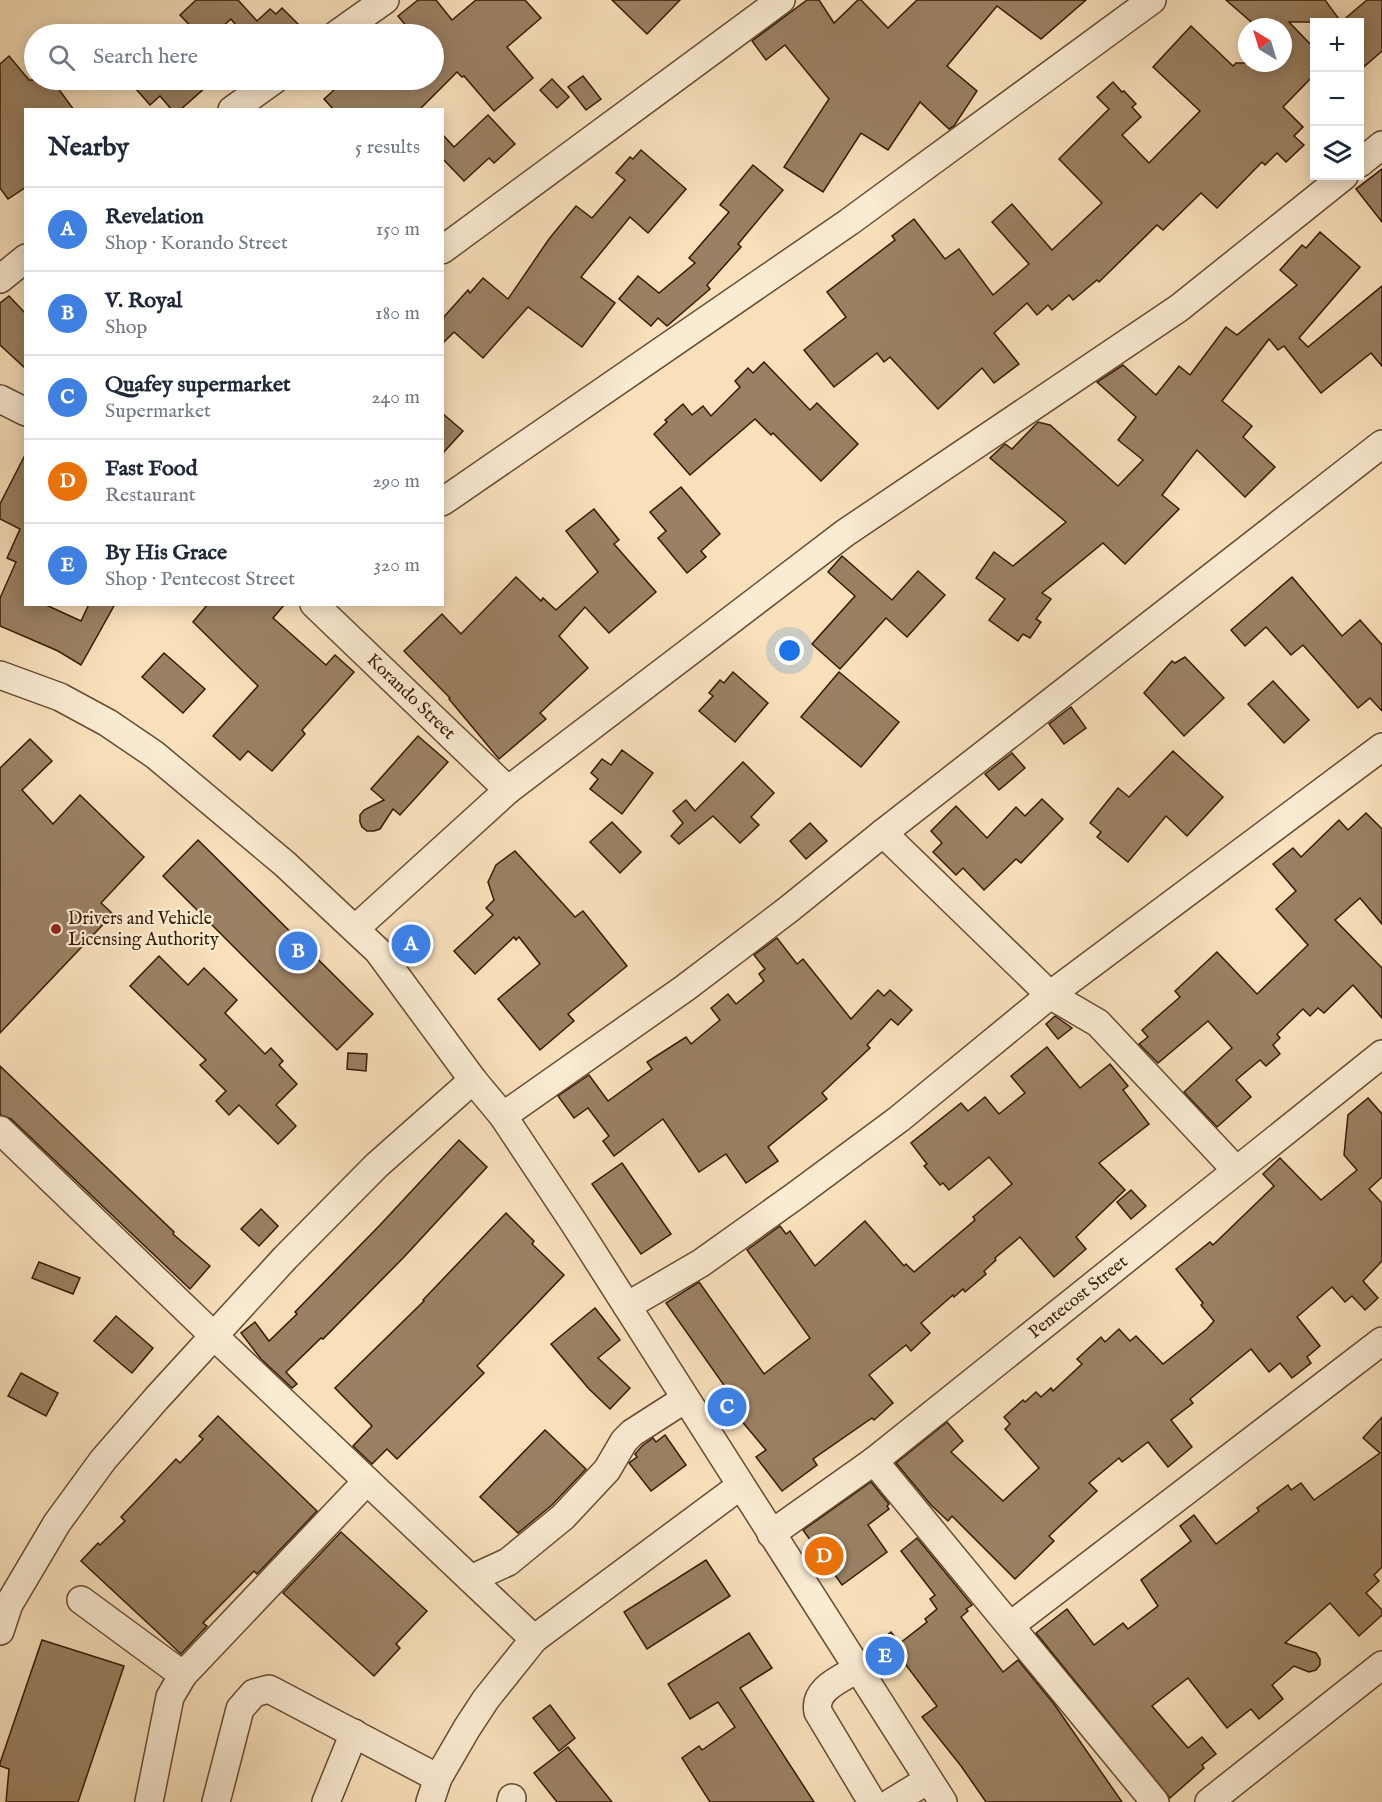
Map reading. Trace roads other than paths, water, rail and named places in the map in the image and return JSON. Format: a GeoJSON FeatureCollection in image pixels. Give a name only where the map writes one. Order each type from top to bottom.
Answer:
{"type":"FeatureCollection","features":[{"type":"Feature","properties":{"kind":"street"},"geometry":{"type":"LineString","coordinates":[[351,24],[385,0]]}},
{"type":"Feature","properties":{"kind":"street"},"geometry":{"type":"LineString","coordinates":[[444,249],[781,0]]}},
{"type":"Feature","properties":{"kind":"street"},"geometry":{"type":"LineString","coordinates":[[444,501],[849,222],[1152,0]]}},
{"type":"Feature","properties":{"kind":"street"},"geometry":{"type":"LineString","coordinates":[[235,108],[260,90]]}},
{"type":"Feature","properties":{"kind":"street"},"geometry":{"type":"LineString","coordinates":[[1364,159],[1382,145]]}},
{"type":"Feature","properties":{"kind":"street"},"geometry":{"type":"LineString","coordinates":[[356,928],[508,790],[845,533],[1179,308],[1339,180]]}},
{"type":"Feature","properties":{"kind":"street"},"geometry":{"type":"LineString","coordinates":[[0,279],[24,260]]}},
{"type":"Feature","properties":{"kind":"street"},"geometry":{"type":"LineString","coordinates":[[0,399],[24,411]]}},
{"type":"Feature","properties":{"kind":"street"},"geometry":{"type":"LineString","coordinates":[[503,1116],[685,988],[789,909],[1382,444]]}},
{"type":"Feature","properties":{"kind":"street","name":"Korando Street"},"geometry":{"type":"LineString","coordinates":[[316,606],[508,790]]}},
{"type":"Feature","properties":{"kind":"street"},"geometry":{"type":"LineString","coordinates":[[0,675],[15,678],[60,697],[108,723],[155,755],[276,857],[356,928],[378,951],[473,1080],[503,1116],[943,1802]]}},
{"type":"Feature","properties":{"kind":"street"},"geometry":{"type":"LineString","coordinates":[[627,1306],[701,1263],[795,1197],[899,1119],[1050,995],[1382,747]]}},
{"type":"Feature","properties":{"kind":"street"},"geometry":{"type":"LineString","coordinates":[[884,833],[1050,995],[1098,1023],[1236,1170]]}},
{"type":"Feature","properties":{"kind":"street","name":"Pentecost Street"},"geometry":{"type":"LineString","coordinates":[[771,1533],[874,1461],[1382,1054]]}},
{"type":"Feature","properties":{"kind":"street"},"geometry":{"type":"LineString","coordinates":[[0,1631],[9,1604],[57,1523],[104,1460],[285,1258],[377,1165],[473,1080]]}},
{"type":"Feature","properties":{"kind":"street"},"geometry":{"type":"LineString","coordinates":[[0,1130],[534,1639]]}},
{"type":"Feature","properties":{"kind":"street"},"geometry":{"type":"LineString","coordinates":[[1011,1625],[1382,1341]]}},
{"type":"Feature","properties":{"kind":"street"},"geometry":{"type":"LineString","coordinates":[[471,1579],[508,1562],[563,1517],[607,1470],[624,1441],[632,1433],[685,1399]]}},
{"type":"Feature","properties":{"kind":"street"},"geometry":{"type":"LineString","coordinates":[[874,1461],[1155,1802]]}},
{"type":"Feature","properties":{"kind":"street"},"geometry":{"type":"LineString","coordinates":[[150,1802],[170,1697],[183,1676],[367,1481]]}},
{"type":"Feature","properties":{"kind":"street"},"geometry":{"type":"LineString","coordinates":[[216,1802],[240,1709],[254,1693],[269,1689],[354,1733],[434,1790],[486,1699],[534,1639],[740,1486]]}},
{"type":"Feature","properties":{"kind":"street"},"geometry":{"type":"LineString","coordinates":[[81,1600],[183,1676]]}},
{"type":"Feature","properties":{"kind":"street"},"geometry":{"type":"LineString","coordinates":[[1209,1802],[1382,1665]]}},
{"type":"Feature","properties":{"kind":"street"},"geometry":{"type":"LineString","coordinates":[[858,1669],[825,1690],[819,1696],[816,1704],[818,1712],[872,1802]]}},
{"type":"Feature","properties":{"kind":"street"},"geometry":{"type":"LineString","coordinates":[[326,1802],[354,1733]]}},
{"type":"Feature","properties":{"kind":"street"},"geometry":{"type":"LineString","coordinates":[[892,1802],[928,1780]]}},
{"type":"Feature","properties":{"kind":"place","name":"Drivers and Vehicle Licensing Authority"},"geometry":{"type":"Point","coordinates":[56,929]}},
{"type":"Feature","properties":{"kind":"place","name":"Revelation"},"geometry":{"type":"Point","coordinates":[411,944]}},
{"type":"Feature","properties":{"kind":"place","name":"V. Royal"},"geometry":{"type":"Point","coordinates":[298,951]}},
{"type":"Feature","properties":{"kind":"place","name":"Quafey supermarket"},"geometry":{"type":"Point","coordinates":[727,1407]}},
{"type":"Feature","properties":{"kind":"place","name":"Fast Food"},"geometry":{"type":"Point","coordinates":[824,1556]}},
{"type":"Feature","properties":{"kind":"place","name":"By His Grace"},"geometry":{"type":"Point","coordinates":[885,1656]}}]}
